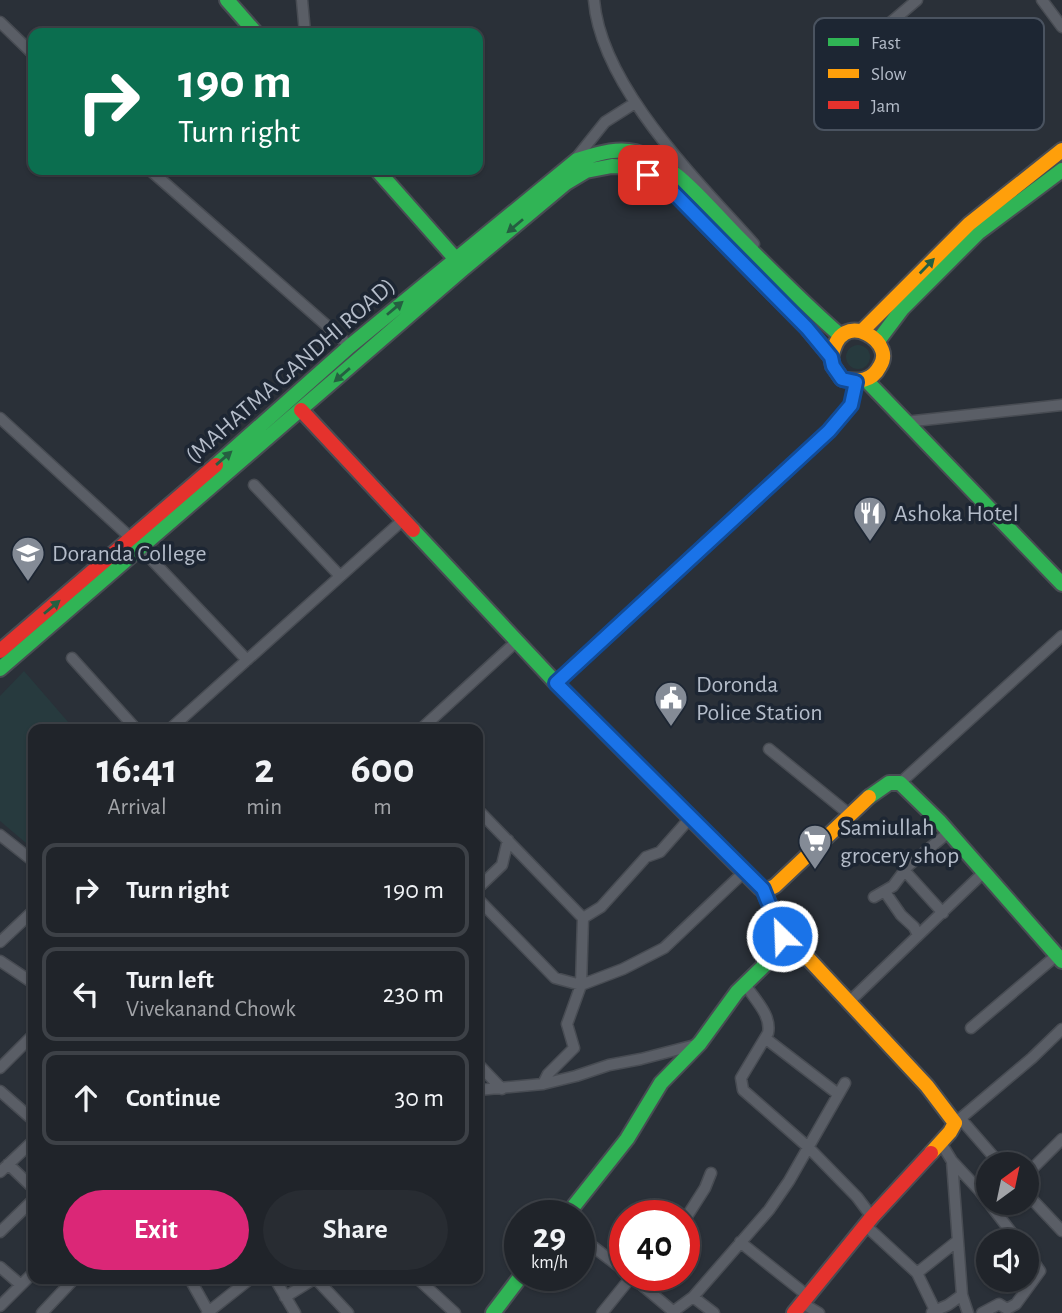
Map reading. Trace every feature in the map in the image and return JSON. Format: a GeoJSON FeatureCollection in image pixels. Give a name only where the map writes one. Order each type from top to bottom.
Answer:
{"type":"FeatureCollection","features":[{"type":"Feature","properties":{"kind":"main road"},"geometry":{"type":"LineString","coordinates":[[227,0],[252,28]]}},
{"type":"Feature","properties":{"kind":"main road","name":"(MAHATMA GANDHI ROAD)"},"geometry":{"type":"LineString","coordinates":[[0,652],[136,544],[350,346],[460,263],[577,160],[624,148],[650,157],[671,170],[825,323]]}},
{"type":"Feature","properties":{"kind":"main road"},"geometry":{"type":"LineString","coordinates":[[878,341],[902,309],[1062,150]]}},
{"type":"Feature","properties":{"kind":"main road"},"geometry":{"type":"LineString","coordinates":[[862,331],[965,228],[1013,197],[1062,158]]}},
{"type":"Feature","properties":{"kind":"main road"},"geometry":{"type":"LineString","coordinates":[[0,669],[136,544],[302,410],[460,263],[566,183],[586,171],[612,166],[630,167],[667,186],[807,328],[831,357],[833,366],[842,379],[861,381],[875,375],[881,367],[883,356],[878,341],[872,335],[862,331],[849,331],[835,342],[831,357]]}},
{"type":"Feature","properties":{"kind":"main road"},"geometry":{"type":"LineString","coordinates":[[1013,197],[1062,172]]}},
{"type":"Feature","properties":{"kind":"main road"},"geometry":{"type":"LineString","coordinates":[[381,175],[460,263]]}},
{"type":"Feature","properties":{"kind":"main road"},"geometry":{"type":"LineString","coordinates":[[825,323],[841,336]]}},
{"type":"Feature","properties":{"kind":"main road"},"geometry":{"type":"LineString","coordinates":[[861,381],[905,422],[1062,584]]}},
{"type":"Feature","properties":{"kind":"main road"},"geometry":{"type":"LineString","coordinates":[[302,410],[556,683],[763,889],[780,928],[783,942],[780,948],[745,985],[700,1043],[661,1083],[627,1139],[579,1200]]}},
{"type":"Feature","properties":{"kind":"main road"},"geometry":{"type":"LineString","coordinates":[[763,889],[768,890],[775,886],[882,786],[900,783],[949,832],[1060,958]]}},
{"type":"Feature","properties":{"kind":"main road"},"geometry":{"type":"LineString","coordinates":[[780,928],[958,1121],[868,1221],[802,1304]]}},
{"type":"Feature","properties":{"kind":"main road"},"geometry":{"type":"LineString","coordinates":[[493,1313],[510,1291]]}},
{"type":"Feature","properties":{"kind":"street"},"geometry":{"type":"LineString","coordinates":[[302,0],[305,28]]}},
{"type":"Feature","properties":{"kind":"street"},"geometry":{"type":"LineString","coordinates":[[594,0],[606,47],[635,103],[664,142],[755,246],[821,312],[825,323]]}},
{"type":"Feature","properties":{"kind":"street"},"geometry":{"type":"LineString","coordinates":[[895,18],[916,0]]}},
{"type":"Feature","properties":{"kind":"street"},"geometry":{"type":"LineString","coordinates":[[1042,0],[1062,27]]}},
{"type":"Feature","properties":{"kind":"street"},"geometry":{"type":"LineString","coordinates":[[0,22],[28,49]]}},
{"type":"Feature","properties":{"kind":"street"},"geometry":{"type":"LineString","coordinates":[[572,164],[605,122],[635,103]]}},
{"type":"Feature","properties":{"kind":"street"},"geometry":{"type":"LineString","coordinates":[[156,175],[350,346]]}},
{"type":"Feature","properties":{"kind":"street"},"geometry":{"type":"LineString","coordinates":[[556,683],[829,431],[851,405],[861,381]]}},
{"type":"Feature","properties":{"kind":"street"},"geometry":{"type":"LineString","coordinates":[[905,422],[1062,405]]}},
{"type":"Feature","properties":{"kind":"street"},"geometry":{"type":"LineString","coordinates":[[0,418],[136,544],[247,660]]}},
{"type":"Feature","properties":{"kind":"street"},"geometry":{"type":"LineString","coordinates":[[254,485],[340,576]]}},
{"type":"Feature","properties":{"kind":"street"},"geometry":{"type":"LineString","coordinates":[[176,724],[404,519]]}},
{"type":"Feature","properties":{"kind":"street"},"geometry":{"type":"LineString","coordinates":[[900,783],[1062,636]]}},
{"type":"Feature","properties":{"kind":"street"},"geometry":{"type":"LineString","coordinates":[[427,724],[517,641]]}},
{"type":"Feature","properties":{"kind":"street"},"geometry":{"type":"LineString","coordinates":[[72,658],[132,724]]}},
{"type":"Feature","properties":{"kind":"street"},"geometry":{"type":"LineString","coordinates":[[769,749],[849,814]]}},
{"type":"Feature","properties":{"kind":"street"},"geometry":{"type":"LineString","coordinates":[[483,815],[583,918],[581,985],[567,1024],[574,1048],[548,1074],[543,1084]]}},
{"type":"Feature","properties":{"kind":"street"},"geometry":{"type":"LineString","coordinates":[[583,918],[601,907],[646,857],[660,852],[691,817]]}},
{"type":"Feature","properties":{"kind":"street"},"geometry":{"type":"LineString","coordinates":[[874,897],[893,886],[904,870],[949,832]]}},
{"type":"Feature","properties":{"kind":"street"},"geometry":{"type":"LineString","coordinates":[[0,835],[28,857]]}},
{"type":"Feature","properties":{"kind":"street"},"geometry":{"type":"LineString","coordinates":[[483,883],[502,865],[508,840]]}},
{"type":"Feature","properties":{"kind":"street"},"geometry":{"type":"LineString","coordinates":[[904,870],[943,913]]}},
{"type":"Feature","properties":{"kind":"street"},"geometry":{"type":"LineString","coordinates":[[483,904],[555,978],[581,985],[623,969],[663,948],[744,872]]}},
{"type":"Feature","properties":{"kind":"street"},"geometry":{"type":"LineString","coordinates":[[849,1002],[984,872]]}},
{"type":"Feature","properties":{"kind":"street"},"geometry":{"type":"LineString","coordinates":[[885,892],[918,935]]}},
{"type":"Feature","properties":{"kind":"street"},"geometry":{"type":"LineString","coordinates":[[0,942],[28,916]]}},
{"type":"Feature","properties":{"kind":"street"},"geometry":{"type":"LineString","coordinates":[[971,1028],[1060,958]]}},
{"type":"Feature","properties":{"kind":"street"},"geometry":{"type":"LineString","coordinates":[[0,961],[28,980]]}},
{"type":"Feature","properties":{"kind":"street"},"geometry":{"type":"LineString","coordinates":[[745,985],[768,1020],[769,1030],[744,1072],[741,1087],[745,1093],[808,1147],[857,1197],[868,1221],[917,1273],[933,1312],[962,1296]]}},
{"type":"Feature","properties":{"kind":"street"},"geometry":{"type":"LineString","coordinates":[[988,1152],[958,1121],[1062,1029]]}},
{"type":"Feature","properties":{"kind":"street"},"geometry":{"type":"LineString","coordinates":[[765,1038],[838,1094]]}},
{"type":"Feature","properties":{"kind":"street"},"geometry":{"type":"LineString","coordinates":[[0,1068],[28,1040]]}},
{"type":"Feature","properties":{"kind":"street"},"geometry":{"type":"LineString","coordinates":[[483,1090],[543,1084],[700,1043]]}},
{"type":"Feature","properties":{"kind":"street"},"geometry":{"type":"LineString","coordinates":[[483,1069],[502,1089]]}},
{"type":"Feature","properties":{"kind":"street"},"geometry":{"type":"LineString","coordinates":[[652,1291],[675,1312],[693,1297],[769,1210],[845,1083]]}},
{"type":"Feature","properties":{"kind":"street"},"geometry":{"type":"LineString","coordinates":[[0,1091],[28,1116]]}},
{"type":"Feature","properties":{"kind":"street"},"geometry":{"type":"LineString","coordinates":[[1040,1161],[1062,1139]]}},
{"type":"Feature","properties":{"kind":"street"},"geometry":{"type":"LineString","coordinates":[[941,1143],[1009,1229]]}},
{"type":"Feature","properties":{"kind":"street"},"geometry":{"type":"LineString","coordinates":[[28,1146],[4,1168],[28,1185]]}},
{"type":"Feature","properties":{"kind":"street"},"geometry":{"type":"LineString","coordinates":[[953,1161],[956,1242],[962,1296],[968,1313]]}},
{"type":"Feature","properties":{"kind":"street"},"geometry":{"type":"LineString","coordinates":[[697,1200],[711,1173]]}},
{"type":"Feature","properties":{"kind":"street"},"geometry":{"type":"LineString","coordinates":[[0,1232],[28,1205]]}},
{"type":"Feature","properties":{"kind":"street"},"geometry":{"type":"LineString","coordinates":[[1040,1208],[1062,1231]]}},
{"type":"Feature","properties":{"kind":"street"},"geometry":{"type":"LineString","coordinates":[[740,1242],[802,1304],[819,1313]]}},
{"type":"Feature","properties":{"kind":"street"},"geometry":{"type":"LineString","coordinates":[[917,1273],[956,1242]]}},
{"type":"Feature","properties":{"kind":"street"},"geometry":{"type":"LineString","coordinates":[[595,1248],[609,1259]]}},
{"type":"Feature","properties":{"kind":"street"},"geometry":{"type":"LineString","coordinates":[[0,1267],[21,1285]]}},
{"type":"Feature","properties":{"kind":"street"},"geometry":{"type":"LineString","coordinates":[[0,1306],[28,1278]]}},
{"type":"Feature","properties":{"kind":"street"},"geometry":{"type":"LineString","coordinates":[[42,1313],[69,1284]]}},
{"type":"Feature","properties":{"kind":"street"},"geometry":{"type":"LineString","coordinates":[[193,1284],[208,1312],[244,1284]]}},
{"type":"Feature","properties":{"kind":"street"},"geometry":{"type":"LineString","coordinates":[[278,1284],[295,1313]]}},
{"type":"Feature","properties":{"kind":"street"},"geometry":{"type":"LineString","coordinates":[[285,1297],[307,1284]]}},
{"type":"Feature","properties":{"kind":"street"},"geometry":{"type":"LineString","coordinates":[[320,1284],[348,1313]]}},
{"type":"Feature","properties":{"kind":"street"},"geometry":{"type":"LineString","coordinates":[[423,1284],[455,1313]]}},
{"type":"Feature","properties":{"kind":"street"},"geometry":{"type":"LineString","coordinates":[[602,1313],[623,1291]]}},
{"type":"Feature","properties":{"kind":"street"},"geometry":{"type":"LineString","coordinates":[[982,1313],[999,1304],[1007,1309],[1016,1304],[1025,1292]]}},
{"type":"Feature","properties":{"kind":"street"},"geometry":{"type":"LineString","coordinates":[[693,1297],[714,1313]]}},
{"type":"Feature","properties":{"kind":"green space"},"geometry":{"type":"Polygon","coordinates":[[[858,345],[867,348],[870,357],[867,366],[858,369],[849,366],[846,357],[849,348],[858,345]]]}},
{"type":"Feature","properties":{"kind":"green space"},"geometry":{"type":"Polygon","coordinates":[[[24,671],[70,724],[28,724],[28,845],[0,821],[0,696],[24,671]]]}},
{"type":"Feature","properties":{"kind":"traffic: fast"},"geometry":{"type":"LineString","coordinates":[[227,0],[252,28]]}},
{"type":"Feature","properties":{"kind":"traffic: fast"},"geometry":{"type":"LineString","coordinates":[[216,465],[350,346],[577,160],[605,152],[635,152],[663,165],[703,200],[788,287],[841,336]]}},
{"type":"Feature","properties":{"kind":"traffic: fast"},"geometry":{"type":"LineString","coordinates":[[0,669],[463,269],[566,183],[586,171],[612,166],[630,167],[667,185],[732,252]]}},
{"type":"Feature","properties":{"kind":"traffic: fast"},"geometry":{"type":"LineString","coordinates":[[878,341],[902,309],[978,233],[1062,170]]}},
{"type":"Feature","properties":{"kind":"traffic: fast"},"geometry":{"type":"LineString","coordinates":[[381,175],[461,265]]}},
{"type":"Feature","properties":{"kind":"traffic: fast"},"geometry":{"type":"LineString","coordinates":[[866,380],[1062,584]]}},
{"type":"Feature","properties":{"kind":"traffic: fast"},"geometry":{"type":"LineString","coordinates":[[413,530],[556,683],[712,840]]}},
{"type":"Feature","properties":{"kind":"traffic: fast"},"geometry":{"type":"LineString","coordinates":[[869,797],[889,783],[900,783],[940,822],[1062,961]]}},
{"type":"Feature","properties":{"kind":"traffic: fast"},"geometry":{"type":"LineString","coordinates":[[579,1200],[627,1139],[661,1083],[700,1043],[737,992],[776,954],[783,942],[780,928]]}},
{"type":"Feature","properties":{"kind":"traffic: fast"},"geometry":{"type":"LineString","coordinates":[[493,1313],[510,1291]]}},
{"type":"Feature","properties":{"kind":"traffic: slow"},"geometry":{"type":"LineString","coordinates":[[862,331],[969,224],[1062,150]]}},
{"type":"Feature","properties":{"kind":"traffic: slow"},"geometry":{"type":"LineString","coordinates":[[732,252],[807,328],[831,357],[833,366],[842,379],[869,378],[877,371],[883,356],[876,340],[861,332],[850,331],[839,338],[831,357]]}},
{"type":"Feature","properties":{"kind":"traffic: slow"},"geometry":{"type":"LineString","coordinates":[[712,840],[760,888],[767,890],[775,886],[869,797]]}},
{"type":"Feature","properties":{"kind":"traffic: slow"},"geometry":{"type":"LineString","coordinates":[[763,889],[780,928],[927,1086],[955,1123],[931,1153]]}},
{"type":"Feature","properties":{"kind":"traffic: jam"},"geometry":{"type":"LineString","coordinates":[[301,410],[413,530]]}},
{"type":"Feature","properties":{"kind":"traffic: jam"},"geometry":{"type":"LineString","coordinates":[[0,651],[216,465]]}},
{"type":"Feature","properties":{"kind":"traffic: jam"},"geometry":{"type":"LineString","coordinates":[[794,1313],[872,1217],[931,1153]]}},
{"type":"Feature","properties":{"kind":"place","name":"Ashoka Hotel"},"geometry":{"type":"Point","coordinates":[870,543]}},
{"type":"Feature","properties":{"kind":"place","name":"Doranda College"},"geometry":{"type":"Point","coordinates":[28,583]}},
{"type":"Feature","properties":{"kind":"place","name":"Doronda Police Station"},"geometry":{"type":"Point","coordinates":[671,728]}},
{"type":"Feature","properties":{"kind":"place","name":"Samiullah grocery shop"},"geometry":{"type":"Point","coordinates":[815,871]}},
{"type":"Feature","properties":{"kind":"route"},"geometry":{"type":"LineString","coordinates":[[648,175],[667,186],[807,328],[831,357],[833,366],[842,379],[856,382],[854,395],[845,413],[790,469],[556,683],[763,889],[782,936]]}}]}
